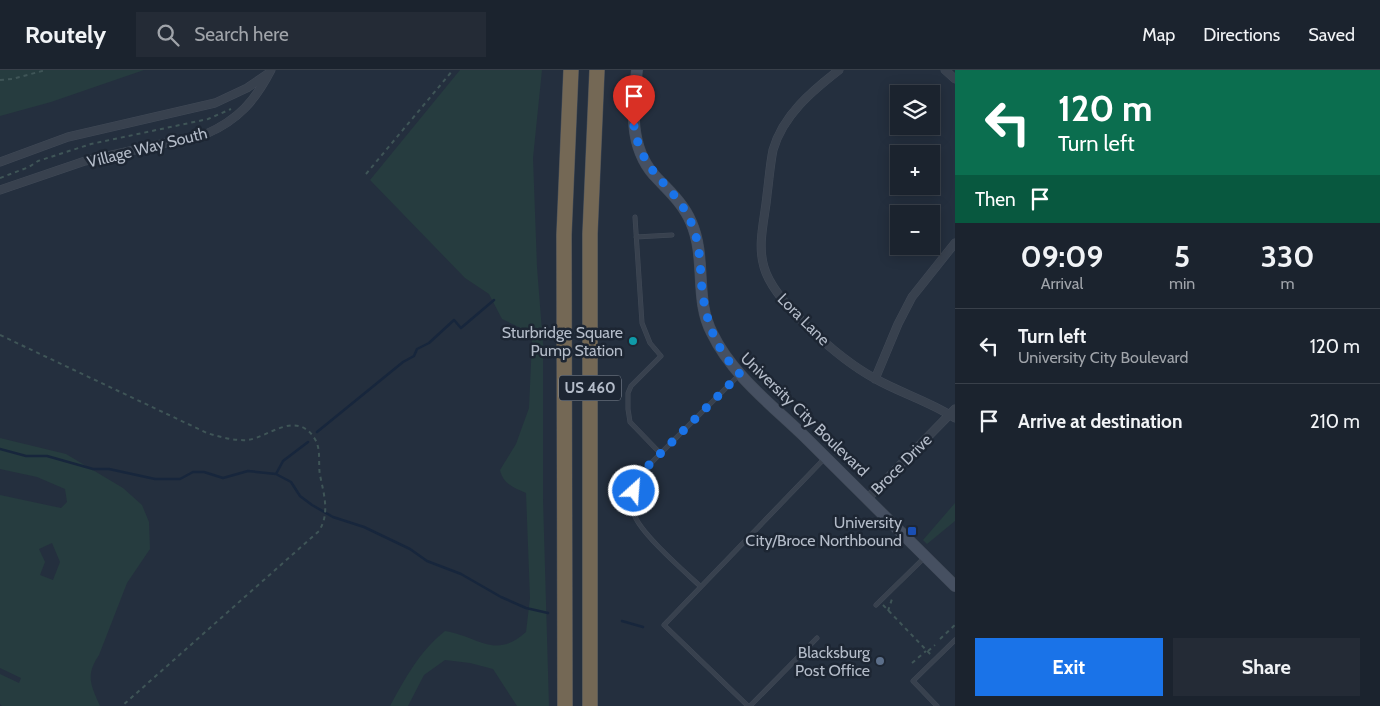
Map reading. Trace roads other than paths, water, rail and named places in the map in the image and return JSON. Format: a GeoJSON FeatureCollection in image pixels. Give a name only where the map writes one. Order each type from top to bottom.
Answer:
{"type":"FeatureCollection","features":[{"type":"Feature","properties":{"kind":"highway","name":"US 460"},"geometry":{"type":"LineString","coordinates":[[565,706],[564,235],[571,70]]}},
{"type":"Feature","properties":{"kind":"highway","name":"US 460"},"geometry":{"type":"LineString","coordinates":[[590,706],[590,234],[597,70]]}},
{"type":"Feature","properties":{"kind":"main road","name":"University City Boulevard"},"geometry":{"type":"LineString","coordinates":[[637,70],[633,112],[638,144],[648,167],[681,204],[690,220],[700,252],[703,298],[707,320],[719,348],[740,374],[868,498],[955,586]]}},
{"type":"Feature","properties":{"kind":"street","name":"Lora Lane"},"geometry":{"type":"LineString","coordinates":[[840,70],[796,108],[782,129],[773,152],[761,241],[764,266],[770,283],[782,300],[851,364],[876,379],[953,414]]}},
{"type":"Feature","properties":{"kind":"street"},"geometry":{"type":"LineString","coordinates":[[945,70],[955,79]]}},
{"type":"Feature","properties":{"kind":"street","name":"Village Way South"},"geometry":{"type":"LineString","coordinates":[[0,162],[68,137],[215,104],[239,93],[271,71]]}},
{"type":"Feature","properties":{"kind":"street","name":"Village Way South"},"geometry":{"type":"LineString","coordinates":[[0,190],[85,161],[206,134],[222,127],[235,119],[248,107],[271,71]]}},
{"type":"Feature","properties":{"kind":"street"},"geometry":{"type":"LineString","coordinates":[[876,379],[908,303],[955,243]]}},
{"type":"Feature","properties":{"kind":"street","name":"Broce Drive"},"geometry":{"type":"LineString","coordinates":[[868,498],[953,414]]}},
{"type":"Feature","properties":{"kind":"lane"},"geometry":{"type":"LineString","coordinates":[[635,217],[642,324],[650,343],[661,356],[630,386],[628,393],[628,416],[635,428],[661,454]]}},
{"type":"Feature","properties":{"kind":"lane"},"geometry":{"type":"LineString","coordinates":[[636,237],[672,235]]}},
{"type":"Feature","properties":{"kind":"lane"},"geometry":{"type":"LineString","coordinates":[[700,586],[641,527],[634,515],[632,506],[636,480],[740,374]]}},
{"type":"Feature","properties":{"kind":"lane"},"geometry":{"type":"LineString","coordinates":[[817,638],[749,706],[664,625],[826,458]]}},
{"type":"Feature","properties":{"kind":"lane"},"geometry":{"type":"LineString","coordinates":[[878,603],[926,556]]}},
{"type":"Feature","properties":{"kind":"lane"},"geometry":{"type":"LineString","coordinates":[[936,706],[913,681],[955,640]]}},
{"type":"Feature","properties":{"kind":"waterway"},"geometry":{"type":"LineString","coordinates":[[317,432],[403,362],[414,356],[417,349],[429,343],[454,320],[461,328],[494,300]]}},
{"type":"Feature","properties":{"kind":"waterway"},"geometry":{"type":"LineString","coordinates":[[276,474],[283,461],[308,442]]}},
{"type":"Feature","properties":{"kind":"waterway"},"geometry":{"type":"LineString","coordinates":[[0,449],[26,456],[47,456],[93,469],[109,469],[155,479],[180,479],[193,472],[204,472],[223,478],[248,471],[276,474],[291,482],[300,496],[333,517],[364,527],[410,549],[427,561],[461,574],[501,597],[526,608],[548,613]]}},
{"type":"Feature","properties":{"kind":"waterway"},"geometry":{"type":"LineString","coordinates":[[622,621],[643,627]]}},
{"type":"Feature","properties":{"kind":"place","name":"Sturbridge Square Pump Station"},"geometry":{"type":"Point","coordinates":[633,341]}},
{"type":"Feature","properties":{"kind":"place","name":"University City/Broce Northbound"},"geometry":{"type":"Point","coordinates":[912,531]}},
{"type":"Feature","properties":{"kind":"place","name":"Blacksburg Post Office"},"geometry":{"type":"Point","coordinates":[880,661]}}]}
